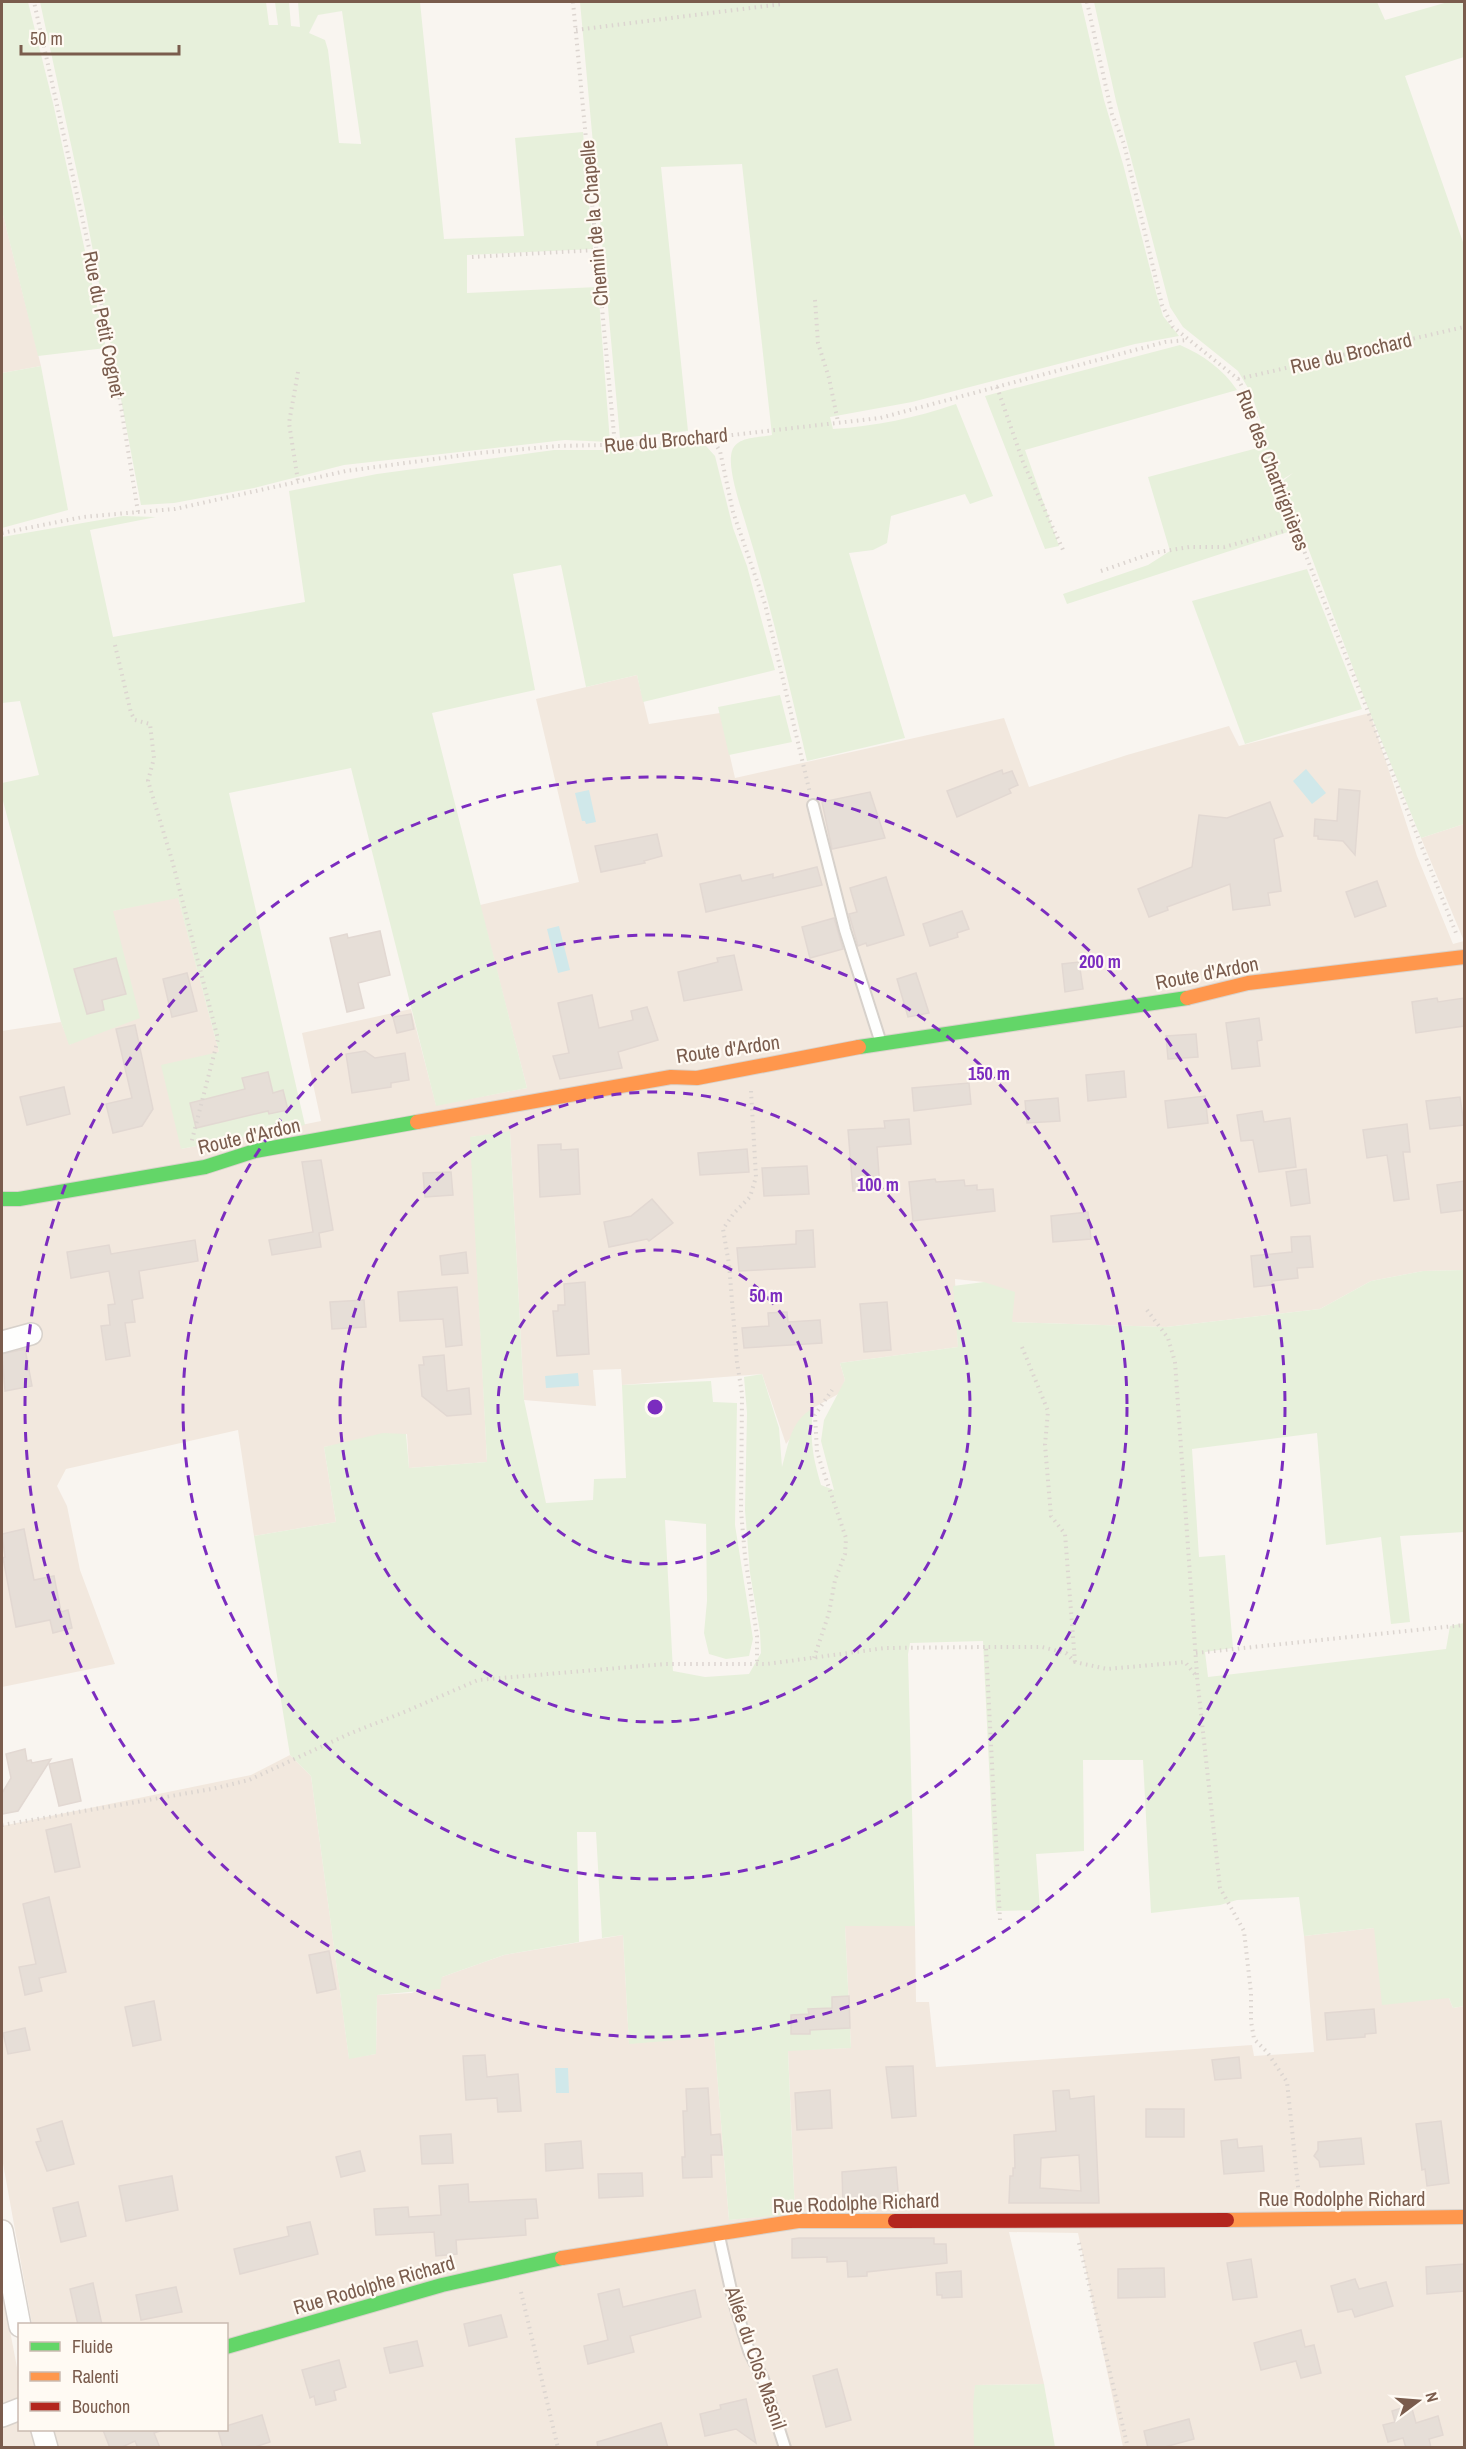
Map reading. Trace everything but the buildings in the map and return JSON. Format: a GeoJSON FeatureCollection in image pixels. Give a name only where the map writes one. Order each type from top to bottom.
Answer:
{"type":"FeatureCollection","features":[{"type":"Feature","properties":{"kind":"street","name":"Route d'Ardon"},"geometry":{"type":"LineString","coordinates":[[2,1199],[19,1199],[191,1170],[255,1151],[671,1077],[697,1078],[881,1044],[1178,1000],[1248,983],[1464,957]]}},
{"type":"Feature","properties":{"kind":"street"},"geometry":{"type":"LineString","coordinates":[[2,1342],[31,1334]]}},
{"type":"Feature","properties":{"kind":"street","name":"Rue Rodolphe Richard"},"geometry":{"type":"LineString","coordinates":[[228,2346],[442,2285],[516,2268],[573,2256],[798,2221],[1464,2217]]}},
{"type":"Feature","properties":{"kind":"street"},"geometry":{"type":"LineString","coordinates":[[2,2231],[19,2323]]}},
{"type":"Feature","properties":{"kind":"street"},"geometry":{"type":"LineString","coordinates":[[2,2416],[18,2410]]}},
{"type":"Feature","properties":{"kind":"street"},"geometry":{"type":"LineString","coordinates":[[42,2431],[47,2448]]}},
{"type":"Feature","properties":{"kind":"lane"},"geometry":{"type":"LineString","coordinates":[[813,805],[845,930],[881,1044]]}},
{"type":"Feature","properties":{"kind":"lane","name":"Allée du Clos Masnil"},"geometry":{"type":"LineString","coordinates":[[719,2233],[733,2299],[749,2351],[763,2379],[785,2448]]}},
{"type":"Feature","properties":{"kind":"path","name":"Rue du Petit Cognet"},"geometry":{"type":"LineString","coordinates":[[34,2],[112,351],[138,512]]}},
{"type":"Feature","properties":{"kind":"path","name":"Chemin de la Chapelle"},"geometry":{"type":"LineString","coordinates":[[573,2],[615,445]]}},
{"type":"Feature","properties":{"kind":"path","name":"Rue des Chartrignières"},"geometry":{"type":"LineString","coordinates":[[1087,2],[1112,114],[1124,144],[1162,304],[1173,327],[1238,379],[1251,404],[1295,528],[1460,941]]}},
{"type":"Feature","properties":{"kind":"path"},"geometry":{"type":"LineString","coordinates":[[576,30],[782,4]]}},
{"type":"Feature","properties":{"kind":"path"},"geometry":{"type":"LineString","coordinates":[[472,257],[596,250]]}},
{"type":"Feature","properties":{"kind":"path"},"geometry":{"type":"LineString","coordinates":[[815,300],[818,343],[829,378],[838,422]]}},
{"type":"Feature","properties":{"kind":"path","name":"Rue du Brochard"},"geometry":{"type":"LineString","coordinates":[[1238,379],[1464,327]]}},
{"type":"Feature","properties":{"kind":"path","name":"Rue du Brochard"},"geometry":{"type":"LineString","coordinates":[[138,512],[175,509],[346,471],[479,453],[558,446],[654,444],[880,418],[1165,342],[1188,339]]}},
{"type":"Feature","properties":{"kind":"path"},"geometry":{"type":"LineString","coordinates":[[298,372],[289,423],[298,481]]}},
{"type":"Feature","properties":{"kind":"path"},"geometry":{"type":"LineString","coordinates":[[997,387],[1023,462],[1064,552]]}},
{"type":"Feature","properties":{"kind":"path"},"geometry":{"type":"LineString","coordinates":[[710,437],[720,451],[733,512],[765,604],[813,805]]}},
{"type":"Feature","properties":{"kind":"path"},"geometry":{"type":"LineString","coordinates":[[2,533],[83,517],[138,512]]}},
{"type":"Feature","properties":{"kind":"path"},"geometry":{"type":"LineString","coordinates":[[1101,571],[1153,553],[1189,547],[1224,547],[1295,528]]}},
{"type":"Feature","properties":{"kind":"path"},"geometry":{"type":"LineString","coordinates":[[115,645],[131,713],[135,720],[150,724],[154,758],[148,781],[172,860],[218,1039],[190,1144],[191,1170]]}},
{"type":"Feature","properties":{"kind":"path"},"geometry":{"type":"LineString","coordinates":[[749,1067],[756,1177],[750,1197],[734,1213],[723,1229],[729,1264],[742,1394],[741,1511],[745,1556],[758,1636],[757,1665]]}},
{"type":"Feature","properties":{"kind":"path"},"geometry":{"type":"LineString","coordinates":[[1146,1310],[1168,1338],[1174,1362],[1197,1677],[1220,1888],[1244,1931],[1254,2039],[1267,2052],[1287,2082],[1303,2218]]}},
{"type":"Feature","properties":{"kind":"path"},"geometry":{"type":"LineString","coordinates":[[1022,1347],[1048,1411],[1045,1445],[1051,1516],[1065,1534],[1075,1662]]}},
{"type":"Feature","properties":{"kind":"path"},"geometry":{"type":"LineString","coordinates":[[814,1658],[845,1554],[846,1538],[817,1452],[815,1415],[832,1390]]}},
{"type":"Feature","properties":{"kind":"path"},"geometry":{"type":"LineString","coordinates":[[1196,1653],[1464,1625]]}},
{"type":"Feature","properties":{"kind":"path"},"geometry":{"type":"LineString","coordinates":[[2,1825],[201,1791],[249,1780],[351,1732],[478,1680],[664,1664],[757,1665],[885,1648],[986,1647],[1042,1647],[1066,1653],[1075,1662],[1107,1669],[1185,1662],[1197,1677]]}},
{"type":"Feature","properties":{"kind":"path"},"geometry":{"type":"LineString","coordinates":[[986,1647],[1000,1920]]}},
{"type":"Feature","properties":{"kind":"path"},"geometry":{"type":"LineString","coordinates":[[1076,2218],[1084,2269],[1128,2448]]}},
{"type":"Feature","properties":{"kind":"path"},"geometry":{"type":"LineString","coordinates":[[516,2268],[558,2448]]}},
{"type":"Feature","properties":{"kind":"shaded area"},"geometry":{"type":"Polygon","coordinates":[[[2,211],[41,366],[2,373],[2,211]]]}},
{"type":"Feature","properties":{"kind":"shaded area"},"geometry":{"type":"Polygon","coordinates":[[[637,675],[649,724],[720,713],[735,778],[1004,718],[1029,787],[1127,755],[1229,726],[1239,746],[1370,713],[1417,856],[1453,944],[1464,941],[1464,1270],[1423,1271],[1371,1281],[1320,1309],[1166,1327],[1012,1322],[984,1282],[955,1279],[958,1347],[840,1363],[845,1380],[840,1393],[813,1408],[786,1444],[762,1374],[622,1385],[621,1369],[593,1370],[596,1406],[524,1400],[510,1132],[471,1137],[487,1462],[409,1468],[407,1434],[324,1447],[336,1522],[254,1536],[238,1430],[66,1469],[57,1486],[67,1506],[80,1570],[115,1664],[2,1687],[2,1031],[61,1022],[70,1045],[112,911],[178,897],[219,1052],[181,1149],[321,1121],[302,1033],[411,1009],[436,1105],[527,1088],[480,905],[579,882],[536,699],[637,675]]]}},
{"type":"Feature","properties":{"kind":"shaded area"},"geometry":{"type":"Polygon","coordinates":[[[1464,824],[1464,941],[1421,838],[1464,824]]]}},
{"type":"Feature","properties":{"kind":"shaded area"},"geometry":{"type":"Polygon","coordinates":[[[290,1755],[311,1776],[349,2058],[376,2054],[377,1995],[412,1993],[442,1977],[504,1955],[623,1935],[629,2043],[714,2036],[729,2220],[795,2213],[788,2050],[851,2048],[845,1926],[915,1926],[916,2002],[929,2002],[936,2067],[1252,2045],[1254,2056],[1314,2052],[1304,1936],[1374,1928],[1449,1998],[1453,2008],[1464,2006],[1464,2447],[1123,2447],[1078,2233],[1009,2232],[1044,2384],[975,2385],[974,2447],[56,2447],[51,2431],[228,2431],[228,2323],[32,2323],[2,2158],[2,1826],[251,1775],[290,1755]]]}},
{"type":"Feature","properties":{"kind":"shaded area"},"geometry":{"type":"Polygon","coordinates":[[[2,2289],[18,2373],[18,2431],[32,2431],[37,2447],[2,2447],[2,2289]]]}},
{"type":"Feature","properties":{"kind":"green space"},"geometry":{"type":"Polygon","coordinates":[[[2,2],[28,2],[53,103],[106,348],[38,356],[2,211],[2,2]]]}},
{"type":"Feature","properties":{"kind":"green space"},"geometry":{"type":"Polygon","coordinates":[[[40,2],[266,2],[269,25],[278,25],[275,2],[289,2],[291,26],[300,27],[298,2],[420,2],[444,239],[524,236],[515,138],[583,132],[593,249],[467,255],[467,293],[598,287],[610,442],[565,440],[344,465],[254,488],[174,503],[141,505],[85,209],[40,2]],[[342,11],[318,15],[309,33],[325,40],[328,50],[339,143],[361,144],[342,11]]]}},
{"type":"Feature","properties":{"kind":"green space"},"geometry":{"type":"Polygon","coordinates":[[[580,2],[1081,2],[1104,100],[1157,296],[1163,316],[1179,336],[1135,344],[912,402],[830,417],[833,429],[849,428],[895,421],[956,404],[993,496],[970,504],[965,494],[891,516],[887,543],[873,550],[849,553],[905,738],[807,761],[778,639],[731,466],[732,451],[735,446],[743,440],[772,435],[742,164],[661,167],[688,431],[620,438],[580,2]]]}},
{"type":"Feature","properties":{"kind":"green space"},"geometry":{"type":"Polygon","coordinates":[[[1094,2],[1377,2],[1385,20],[1448,2],[1464,2],[1464,57],[1405,76],[1464,245],[1464,824],[1421,838],[1368,708],[1283,481],[1293,473],[1275,484],[1291,531],[1067,604],[1063,594],[1148,565],[1170,551],[1148,477],[1269,445],[1251,393],[1238,371],[1183,327],[1170,307],[1116,101],[1094,2]]]}},
{"type":"Feature","properties":{"kind":"green space"},"geometry":{"type":"Polygon","coordinates":[[[1180,345],[1212,363],[1237,390],[1025,450],[1059,546],[1045,549],[985,396],[1180,345]]]}},
{"type":"Feature","properties":{"kind":"green space"},"geometry":{"type":"Polygon","coordinates":[[[41,366],[68,510],[2,528],[2,373],[41,366]]]}},
{"type":"Feature","properties":{"kind":"green space"},"geometry":{"type":"Polygon","coordinates":[[[696,443],[706,446],[715,456],[733,528],[747,566],[775,670],[643,702],[637,675],[586,687],[561,565],[513,574],[535,690],[432,713],[527,1088],[436,1106],[351,768],[229,793],[305,1125],[181,1149],[161,1065],[219,1052],[178,898],[113,911],[140,1018],[69,1045],[61,1022],[2,797],[2,783],[39,775],[20,701],[2,703],[2,537],[123,516],[156,517],[90,530],[113,637],[305,602],[289,491],[377,474],[554,450],[627,450],[696,443]]]}},
{"type":"Feature","properties":{"kind":"green space"},"geometry":{"type":"Polygon","coordinates":[[[1307,569],[1362,709],[1245,744],[1192,601],[1307,569]]]}},
{"type":"Feature","properties":{"kind":"green space"},"geometry":{"type":"Polygon","coordinates":[[[780,695],[792,742],[729,755],[718,707],[780,695]]]}},
{"type":"Feature","properties":{"kind":"green space"},"geometry":{"type":"Polygon","coordinates":[[[510,1131],[524,1400],[546,1503],[593,1500],[594,1479],[626,1478],[622,1385],[711,1381],[713,1402],[737,1403],[735,1525],[753,1639],[749,1656],[726,1659],[709,1654],[704,1633],[707,1601],[706,1524],[665,1520],[673,1671],[705,1677],[749,1674],[761,1653],[760,1632],[750,1573],[745,1510],[747,1413],[744,1377],[762,1374],[779,1428],[782,1467],[795,1426],[813,1408],[812,1438],[818,1474],[821,1485],[834,1490],[821,1441],[824,1420],[845,1380],[840,1363],[958,1347],[953,1286],[984,1282],[1015,1292],[1012,1322],[1166,1327],[1320,1309],[1371,1281],[1423,1271],[1464,1270],[1464,1532],[1400,1536],[1410,1622],[1391,1624],[1381,1537],[1326,1545],[1317,1433],[1192,1449],[1199,1557],[1225,1555],[1233,1648],[1205,1652],[1208,1677],[1446,1649],[1450,1626],[1464,1623],[1464,2006],[1453,2008],[1449,1998],[1382,2005],[1374,1928],[1304,1936],[1299,1897],[1237,1900],[1220,1905],[1151,1913],[1143,1760],[1083,1760],[1084,1851],[1036,1854],[1040,1910],[996,1911],[983,1641],[910,1643],[908,1654],[915,1926],[845,1926],[851,2048],[788,2051],[795,2214],[729,2220],[714,2037],[629,2044],[623,1935],[602,1938],[596,1832],[577,1832],[579,1942],[504,1955],[442,1977],[440,1989],[377,1995],[376,2054],[349,2059],[311,1776],[290,1755],[254,1536],[336,1522],[324,1447],[383,1433],[406,1434],[409,1468],[487,1462],[470,1137],[510,1131]]]}},
{"type":"Feature","properties":{"kind":"green space"},"geometry":{"type":"Polygon","coordinates":[[[1044,2384],[1055,2447],[974,2447],[975,2385],[1044,2384]]]}},
{"type":"Feature","properties":{"kind":"water"},"geometry":{"type":"Polygon","coordinates":[[[1306,769],[1326,793],[1312,804],[1293,781],[1306,769]]]}},
{"type":"Feature","properties":{"kind":"water"},"geometry":{"type":"Polygon","coordinates":[[[589,790],[596,822],[586,824],[582,821],[575,793],[589,790]]]}},
{"type":"Feature","properties":{"kind":"water"},"geometry":{"type":"Polygon","coordinates":[[[559,926],[570,970],[558,973],[547,929],[559,926]]]}},
{"type":"Feature","properties":{"kind":"water"},"geometry":{"type":"Polygon","coordinates":[[[578,1373],[579,1386],[546,1388],[545,1376],[578,1373]]]}},
{"type":"Feature","properties":{"kind":"water"},"geometry":{"type":"Polygon","coordinates":[[[555,2068],[568,2068],[569,2093],[556,2093],[555,2068]]]}},
{"type":"Feature","properties":{"kind":"traffic: fast"},"geometry":{"type":"LineString","coordinates":[[859,1047],[1187,998]]}},
{"type":"Feature","properties":{"kind":"traffic: fast"},"geometry":{"type":"LineString","coordinates":[[2,1199],[19,1199],[205,1167],[255,1151],[417,1122]]}},
{"type":"Feature","properties":{"kind":"traffic: fast"},"geometry":{"type":"LineString","coordinates":[[228,2346],[442,2285],[562,2258]]}},
{"type":"Feature","properties":{"kind":"traffic: slow"},"geometry":{"type":"LineString","coordinates":[[1187,998],[1248,983],[1464,957]]}},
{"type":"Feature","properties":{"kind":"traffic: slow"},"geometry":{"type":"LineString","coordinates":[[417,1122],[671,1077],[697,1078],[859,1047]]}},
{"type":"Feature","properties":{"kind":"traffic: slow"},"geometry":{"type":"LineString","coordinates":[[1227,2220],[1464,2217]]}},
{"type":"Feature","properties":{"kind":"traffic: slow"},"geometry":{"type":"LineString","coordinates":[[562,2258],[798,2221],[895,2221]]}},
{"type":"Feature","properties":{"kind":"traffic: jam"},"geometry":{"type":"LineString","coordinates":[[895,2221],[1227,2220]]}}]}
